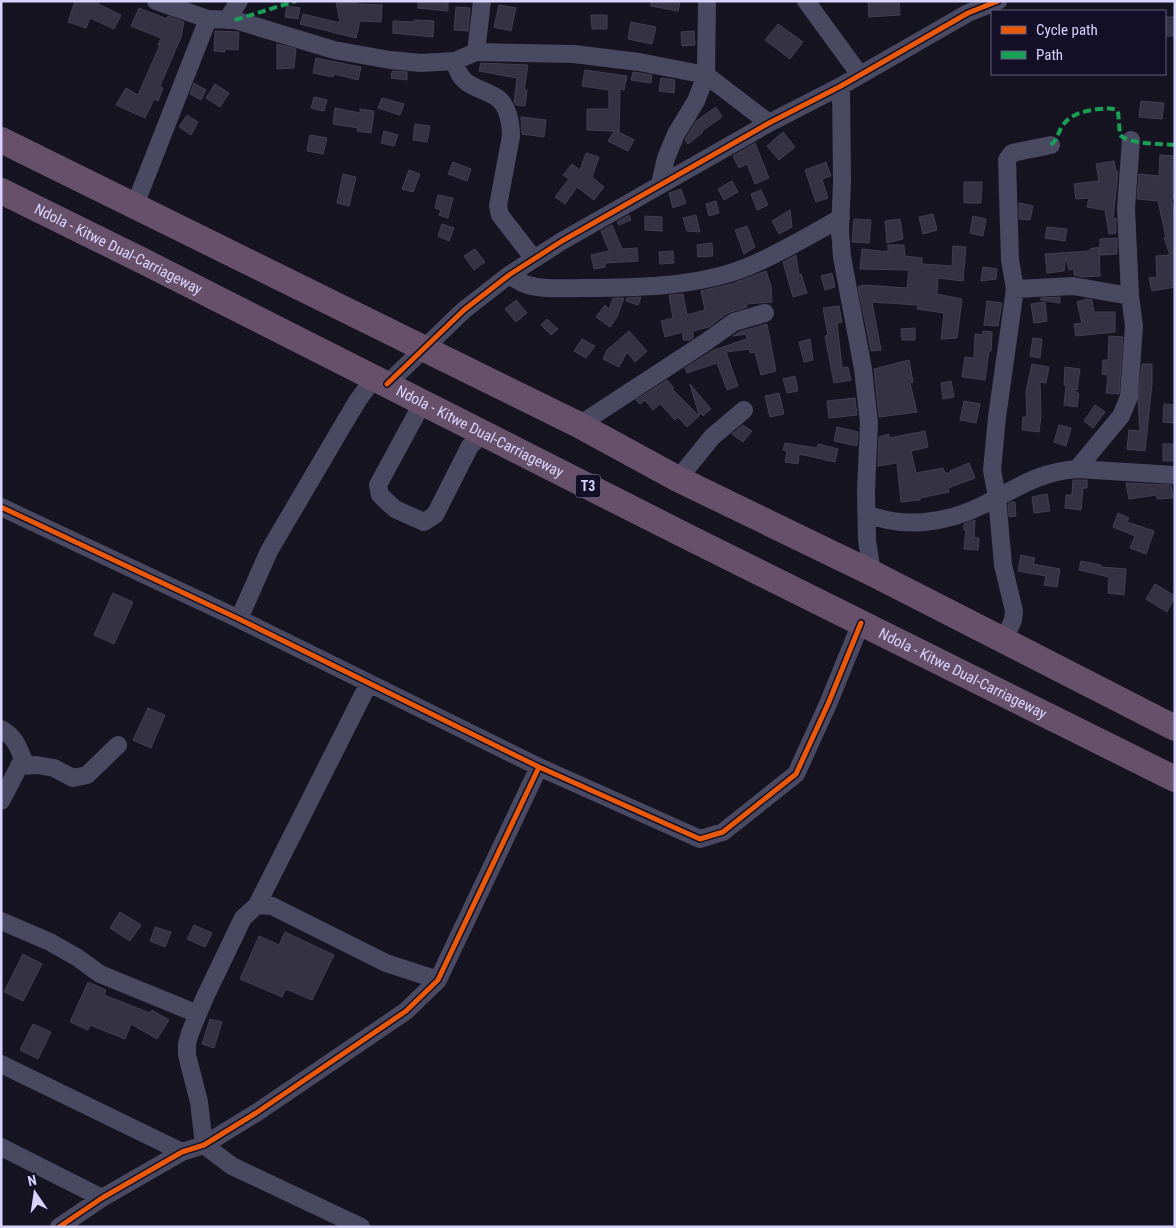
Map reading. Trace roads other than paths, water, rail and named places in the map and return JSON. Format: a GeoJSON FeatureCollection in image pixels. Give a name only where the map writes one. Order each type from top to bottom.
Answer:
{"type":"FeatureCollection","features":[{"type":"Feature","properties":{"kind":"highway"},"geometry":{"type":"LineString","coordinates":[[1,140],[579,425],[678,479],[872,573],[1175,728]]}},
{"type":"Feature","properties":{"kind":"highway","name":"Ndola - Kitwe Dual-Carriageway"},"geometry":{"type":"LineString","coordinates":[[1,191],[1175,779]]}},
{"type":"Feature","properties":{"kind":"street"},"geometry":{"type":"LineString","coordinates":[[156,1],[208,19],[235,20],[334,50],[390,60],[421,63],[455,61],[476,52],[574,54],[639,62],[706,75],[769,123]]}},
{"type":"Feature","properties":{"kind":"street"},"geometry":{"type":"LineString","coordinates":[[227,20],[239,1]]}},
{"type":"Feature","properties":{"kind":"street"},"geometry":{"type":"LineString","coordinates":[[476,52],[482,1]]}},
{"type":"Feature","properties":{"kind":"street"},"geometry":{"type":"LineString","coordinates":[[660,184],[666,158],[676,134],[696,101],[706,75],[707,1]]}},
{"type":"Feature","properties":{"kind":"street"},"geometry":{"type":"LineString","coordinates":[[806,1],[860,75]]}},
{"type":"Feature","properties":{"kind":"street"},"geometry":{"type":"LineString","coordinates":[[239,619],[269,551],[358,400],[423,348],[464,310],[509,275],[660,184],[769,123],[841,86],[968,13],[998,1]]}},
{"type":"Feature","properties":{"kind":"street"},"geometry":{"type":"LineString","coordinates":[[135,205],[208,19]]}},
{"type":"Feature","properties":{"kind":"street"},"geometry":{"type":"LineString","coordinates":[[455,61],[457,71],[469,85],[497,97],[510,121],[511,136],[498,206],[500,215],[534,259]]}},
{"type":"Feature","properties":{"kind":"street"},"geometry":{"type":"LineString","coordinates":[[841,86],[840,230],[842,257],[864,369],[869,423],[866,514],[872,573]]}},
{"type":"Feature","properties":{"kind":"street"},"geometry":{"type":"LineString","coordinates":[[1077,468],[1121,416],[1129,397],[1134,326],[1130,296],[1126,208],[1130,140]]}},
{"type":"Feature","properties":{"kind":"street"},"geometry":{"type":"LineString","coordinates":[[1004,640],[1013,620],[1014,611],[1003,565],[997,497],[992,470],[997,417],[1015,289],[1010,252],[1007,160],[1012,153],[1051,145]]}},
{"type":"Feature","properties":{"kind":"street"},"geometry":{"type":"LineString","coordinates":[[509,275],[526,284],[563,288],[623,288],[686,282],[720,276],[746,268],[841,218]]}},
{"type":"Feature","properties":{"kind":"street"},"geometry":{"type":"LineString","coordinates":[[1015,289],[1072,286],[1130,296]]}},
{"type":"Feature","properties":{"kind":"street"},"geometry":{"type":"LineString","coordinates":[[579,425],[734,322],[765,313]]}},
{"type":"Feature","properties":{"kind":"street"},"geometry":{"type":"LineString","coordinates":[[423,402],[378,485],[380,495],[396,509],[424,522],[435,515],[470,446],[484,433]]}},
{"type":"Feature","properties":{"kind":"street"},"geometry":{"type":"LineString","coordinates":[[678,479],[712,438],[744,410]]}},
{"type":"Feature","properties":{"kind":"street"},"geometry":{"type":"LineString","coordinates":[[866,514],[894,522],[924,522],[949,518],[980,506],[1039,476],[1053,471],[1077,468],[1175,475]]}},
{"type":"Feature","properties":{"kind":"street"},"geometry":{"type":"LineString","coordinates":[[1,506],[239,619],[539,768],[700,839],[723,832],[796,774],[828,704],[861,623]]}},
{"type":"Feature","properties":{"kind":"street"},"geometry":{"type":"LineString","coordinates":[[361,1227],[232,1166],[204,1145],[199,1102],[187,1055],[190,1033],[243,918],[257,905],[369,683]]}},
{"type":"Feature","properties":{"kind":"street"},"geometry":{"type":"LineString","coordinates":[[1,729],[9,733],[18,744],[22,759],[1,801]]}},
{"type":"Feature","properties":{"kind":"street"},"geometry":{"type":"LineString","coordinates":[[20,766],[37,765],[54,768],[73,778],[87,775],[118,745]]}},
{"type":"Feature","properties":{"kind":"street"},"geometry":{"type":"LineString","coordinates":[[59,1227],[102,1198],[182,1152],[204,1145],[256,1113],[406,1012],[438,980],[539,768]]}},
{"type":"Feature","properties":{"kind":"street"},"geometry":{"type":"LineString","coordinates":[[257,905],[272,906],[386,963],[438,980]]}},
{"type":"Feature","properties":{"kind":"street"},"geometry":{"type":"LineString","coordinates":[[1,921],[50,942],[78,958],[100,974],[198,1014]]}},
{"type":"Feature","properties":{"kind":"street"},"geometry":{"type":"LineString","coordinates":[[1,1064],[182,1152]]}},
{"type":"Feature","properties":{"kind":"street"},"geometry":{"type":"LineString","coordinates":[[1,1148],[102,1198]]}}]}
